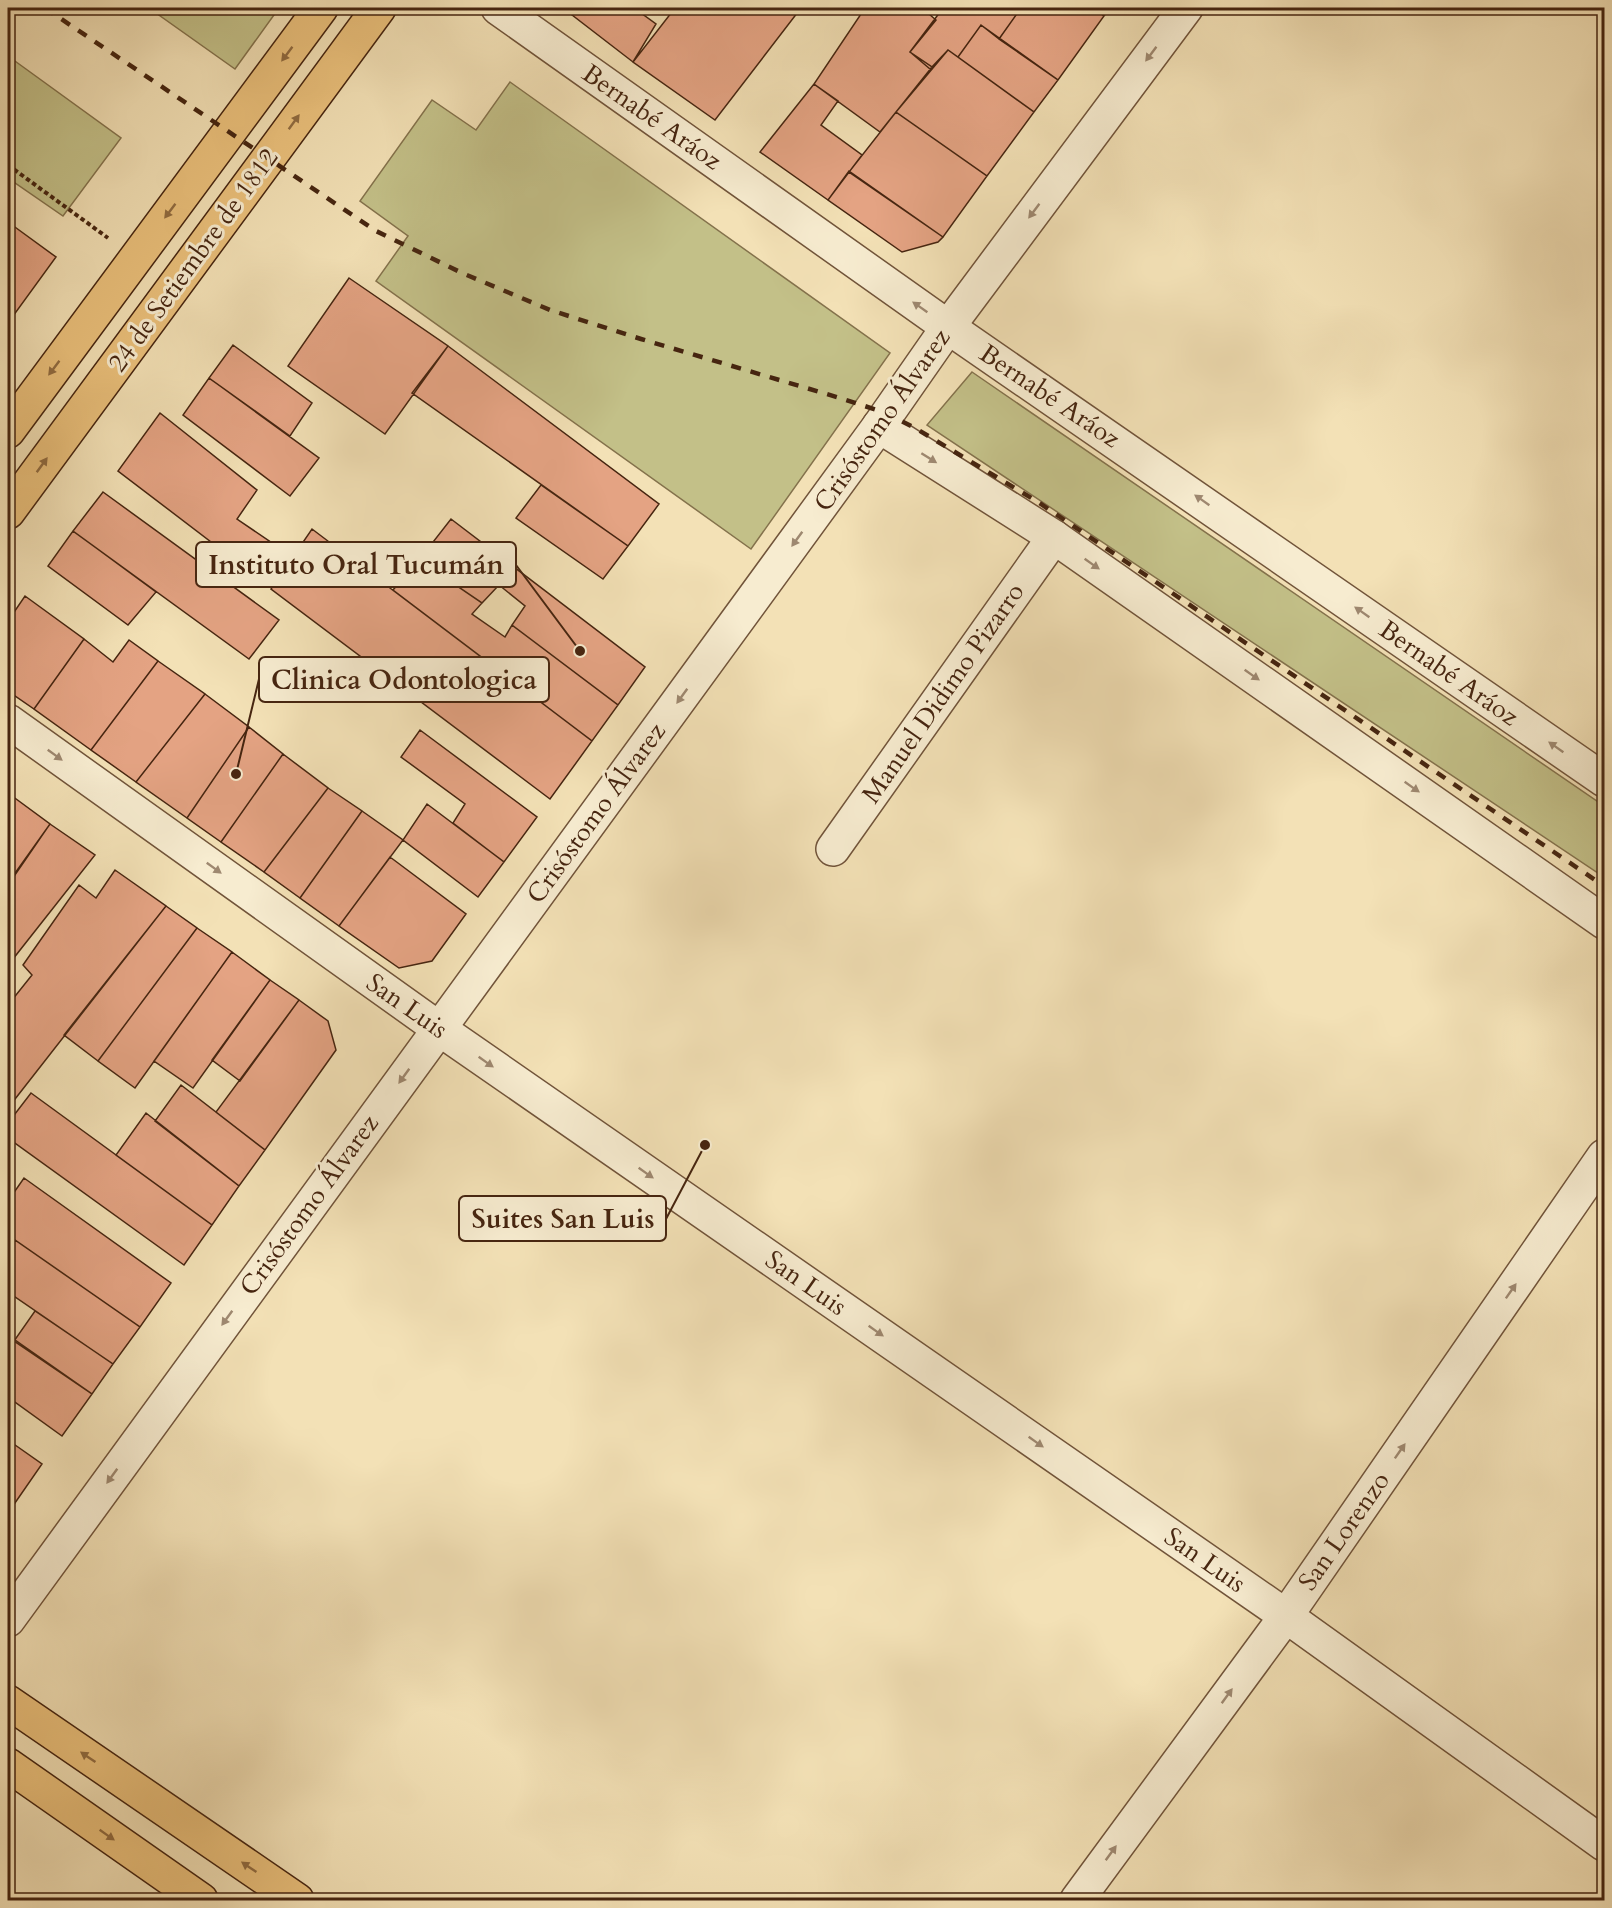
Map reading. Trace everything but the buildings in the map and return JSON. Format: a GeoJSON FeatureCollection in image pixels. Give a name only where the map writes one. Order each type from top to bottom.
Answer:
{"type":"FeatureCollection","features":[{"type":"Feature","properties":{"kind":"main road","name":"24 de Setiembre de 1812"},"geometry":{"type":"LineString","coordinates":[[8,431],[321,8]]}},
{"type":"Feature","properties":{"kind":"main road","name":"24 de Setiembre de 1812"},"geometry":{"type":"LineString","coordinates":[[8,512],[379,8]]}},
{"type":"Feature","properties":{"kind":"main road"},"geometry":{"type":"LineString","coordinates":[[8,1702],[297,1900]]}},
{"type":"Feature","properties":{"kind":"main road"},"geometry":{"type":"LineString","coordinates":[[8,1766],[201,1900]]}},
{"type":"Feature","properties":{"kind":"street","name":"Bernabé Aráoz"},"geometry":{"type":"LineString","coordinates":[[498,8],[948,327],[1605,780]]}},
{"type":"Feature","properties":{"kind":"street","name":"Crisóstomo Álvarez"},"geometry":{"type":"LineString","coordinates":[[8,1620],[879,426],[948,327],[1186,8]]}},
{"type":"Feature","properties":{"kind":"street"},"geometry":{"type":"LineString","coordinates":[[879,426],[1054,537],[1605,922]]}},
{"type":"Feature","properties":{"kind":"street","name":"Manuel Didimo Pizarro"},"geometry":{"type":"LineString","coordinates":[[833,849],[1054,537]]}},
{"type":"Feature","properties":{"kind":"street","name":"San Luis"},"geometry":{"type":"LineString","coordinates":[[8,721],[438,1028],[1286,1616],[1605,1844]]}},
{"type":"Feature","properties":{"kind":"street","name":"San Lorenzo"},"geometry":{"type":"LineString","coordinates":[[1077,1900],[1286,1616],[1605,1156]]}},
{"type":"Feature","properties":{"kind":"path"},"geometry":{"type":"LineString","coordinates":[[8,165],[136,258]]}},
{"type":"Feature","properties":{"kind":"shaded area"},"geometry":{"type":"Polygon","coordinates":[[[149,8],[279,8],[235,69],[149,8]]]}},
{"type":"Feature","properties":{"kind":"shaded area"},"geometry":{"type":"Polygon","coordinates":[[[8,56],[121,138],[63,216],[8,178],[8,56]]]}},
{"type":"Feature","properties":{"kind":"shaded area"},"geometry":{"type":"Polygon","coordinates":[[[510,82],[890,353],[751,549],[376,281],[408,236],[360,201],[432,100],[476,130],[510,82]]]}},
{"type":"Feature","properties":{"kind":"shaded area"},"geometry":{"type":"Polygon","coordinates":[[[972,372],[1604,806],[1604,877],[927,425],[972,372]]]}},
{"type":"Feature","properties":{"kind":"railway"},"geometry":{"type":"LineString","coordinates":[[45,8],[376,231],[462,273],[550,310],[840,398],[886,413],[915,428],[1038,502],[1604,886]]}},
{"type":"Feature","properties":{"kind":"place","name":"Instituto Oral Tucumán"},"geometry":{"type":"Point","coordinates":[580,651]}},
{"type":"Feature","properties":{"kind":"place","name":"Clinica Odontologica"},"geometry":{"type":"Point","coordinates":[236,774]}},
{"type":"Feature","properties":{"kind":"place","name":"Suites San Luis"},"geometry":{"type":"Point","coordinates":[705,1145]}}]}
